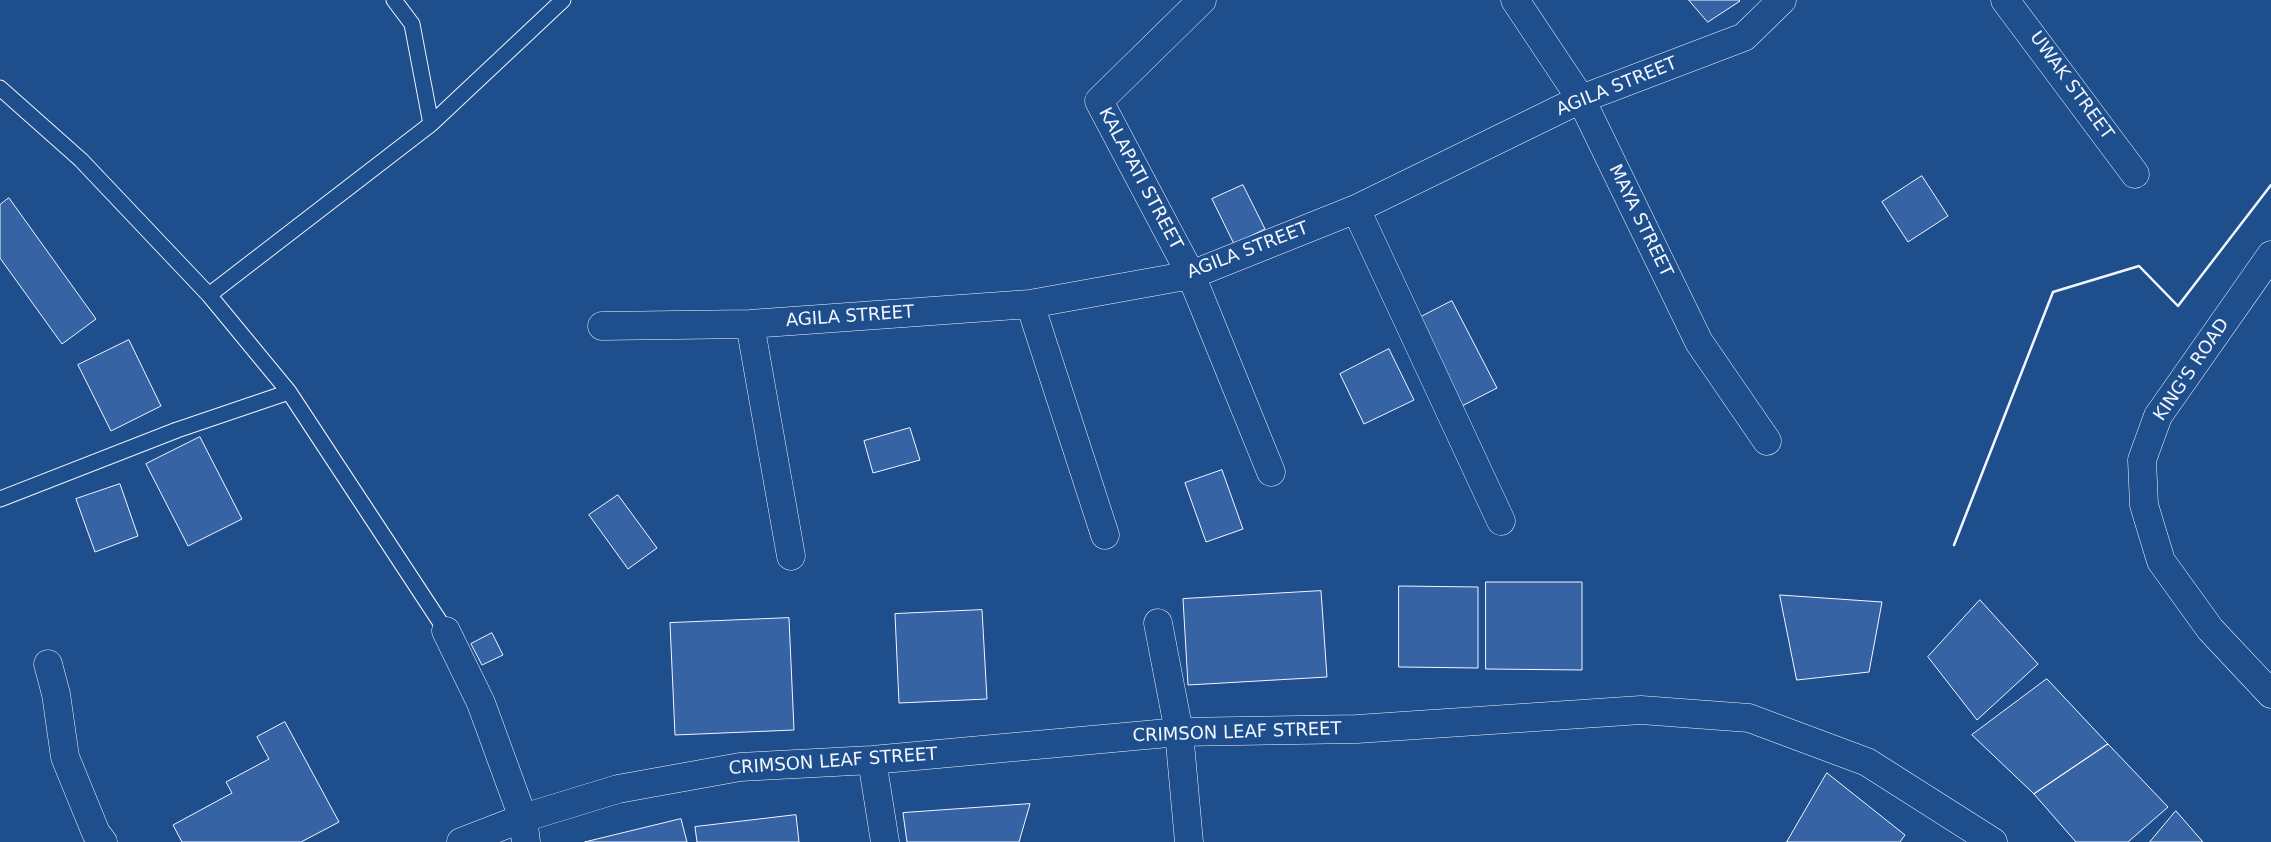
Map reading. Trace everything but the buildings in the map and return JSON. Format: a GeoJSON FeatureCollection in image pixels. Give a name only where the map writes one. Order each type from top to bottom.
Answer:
{"type":"FeatureCollection","features":[{"type":"Feature","properties":{"kind":"street","name":"KALAPATI STREET"},"geometry":{"type":"LineString","coordinates":[[1202,0],[1099,101],[1191,275],[1270,472]]}},
{"type":"Feature","properties":{"kind":"street","name":"MAYA STREET"},"geometry":{"type":"LineString","coordinates":[[1515,0],[1581,98],[1699,342],[1767,441]]}},
{"type":"Feature","properties":{"kind":"street","name":"AGILA STREET"},"geometry":{"type":"LineString","coordinates":[[602,326],[750,324],[1030,304],[1191,275],[1356,209],[1581,98],[1744,37],[1782,0]]}},
{"type":"Feature","properties":{"kind":"street","name":"UWAK STREET"},"geometry":{"type":"LineString","coordinates":[[2005,0],[2135,174]]}},
{"type":"Feature","properties":{"kind":"street"},"geometry":{"type":"LineString","coordinates":[[1356,209],[1501,521]]}},
{"type":"Feature","properties":{"kind":"street","name":"KING'S ROAD"},"geometry":{"type":"LineString","coordinates":[[2271,255],[2158,416],[2142,460],[2144,505],[2161,561],[2210,629],[2271,694]]}},
{"type":"Feature","properties":{"kind":"street"},"geometry":{"type":"LineString","coordinates":[[1030,304],[1105,535]]}},
{"type":"Feature","properties":{"kind":"street"},"geometry":{"type":"LineString","coordinates":[[750,324],[791,556]]}},
{"type":"Feature","properties":{"kind":"street"},"geometry":{"type":"LineString","coordinates":[[1158,623],[1179,732],[1189,842]]}},
{"type":"Feature","properties":{"kind":"street"},"geometry":{"type":"LineString","coordinates":[[446,631],[480,703],[524,830]]}},
{"type":"Feature","properties":{"kind":"street"},"geometry":{"type":"LineString","coordinates":[[48,664],[56,694],[65,757],[96,833],[103,842]]}},
{"type":"Feature","properties":{"kind":"street","name":"CRIMSON LEAF STREET"},"geometry":{"type":"LineString","coordinates":[[461,842],[524,830],[618,789],[740,767],[872,760],[1179,732],[1356,728],[1641,710],[1749,718],[1867,762],[1993,842]]}},
{"type":"Feature","properties":{"kind":"street"},"geometry":{"type":"LineString","coordinates":[[872,760],[885,842]]}},
{"type":"Feature","properties":{"kind":"lane"},"geometry":{"type":"LineString","coordinates":[[394,0],[412,24],[431,124]]}},
{"type":"Feature","properties":{"kind":"lane"},"geometry":{"type":"LineString","coordinates":[[209,294],[431,124],[563,0]]}},
{"type":"Feature","properties":{"kind":"lane"},"geometry":{"type":"LineString","coordinates":[[0,88],[81,160],[209,294],[289,392],[446,631]]}},
{"type":"Feature","properties":{"kind":"lane"},"geometry":{"type":"LineString","coordinates":[[0,500],[177,430],[289,392]]}},
{"type":"Feature","properties":{"kind":"wall"},"geometry":{"type":"LineString","coordinates":[[1954,545],[2053,292],[2139,266],[2178,306],[2271,185]]}}]}
